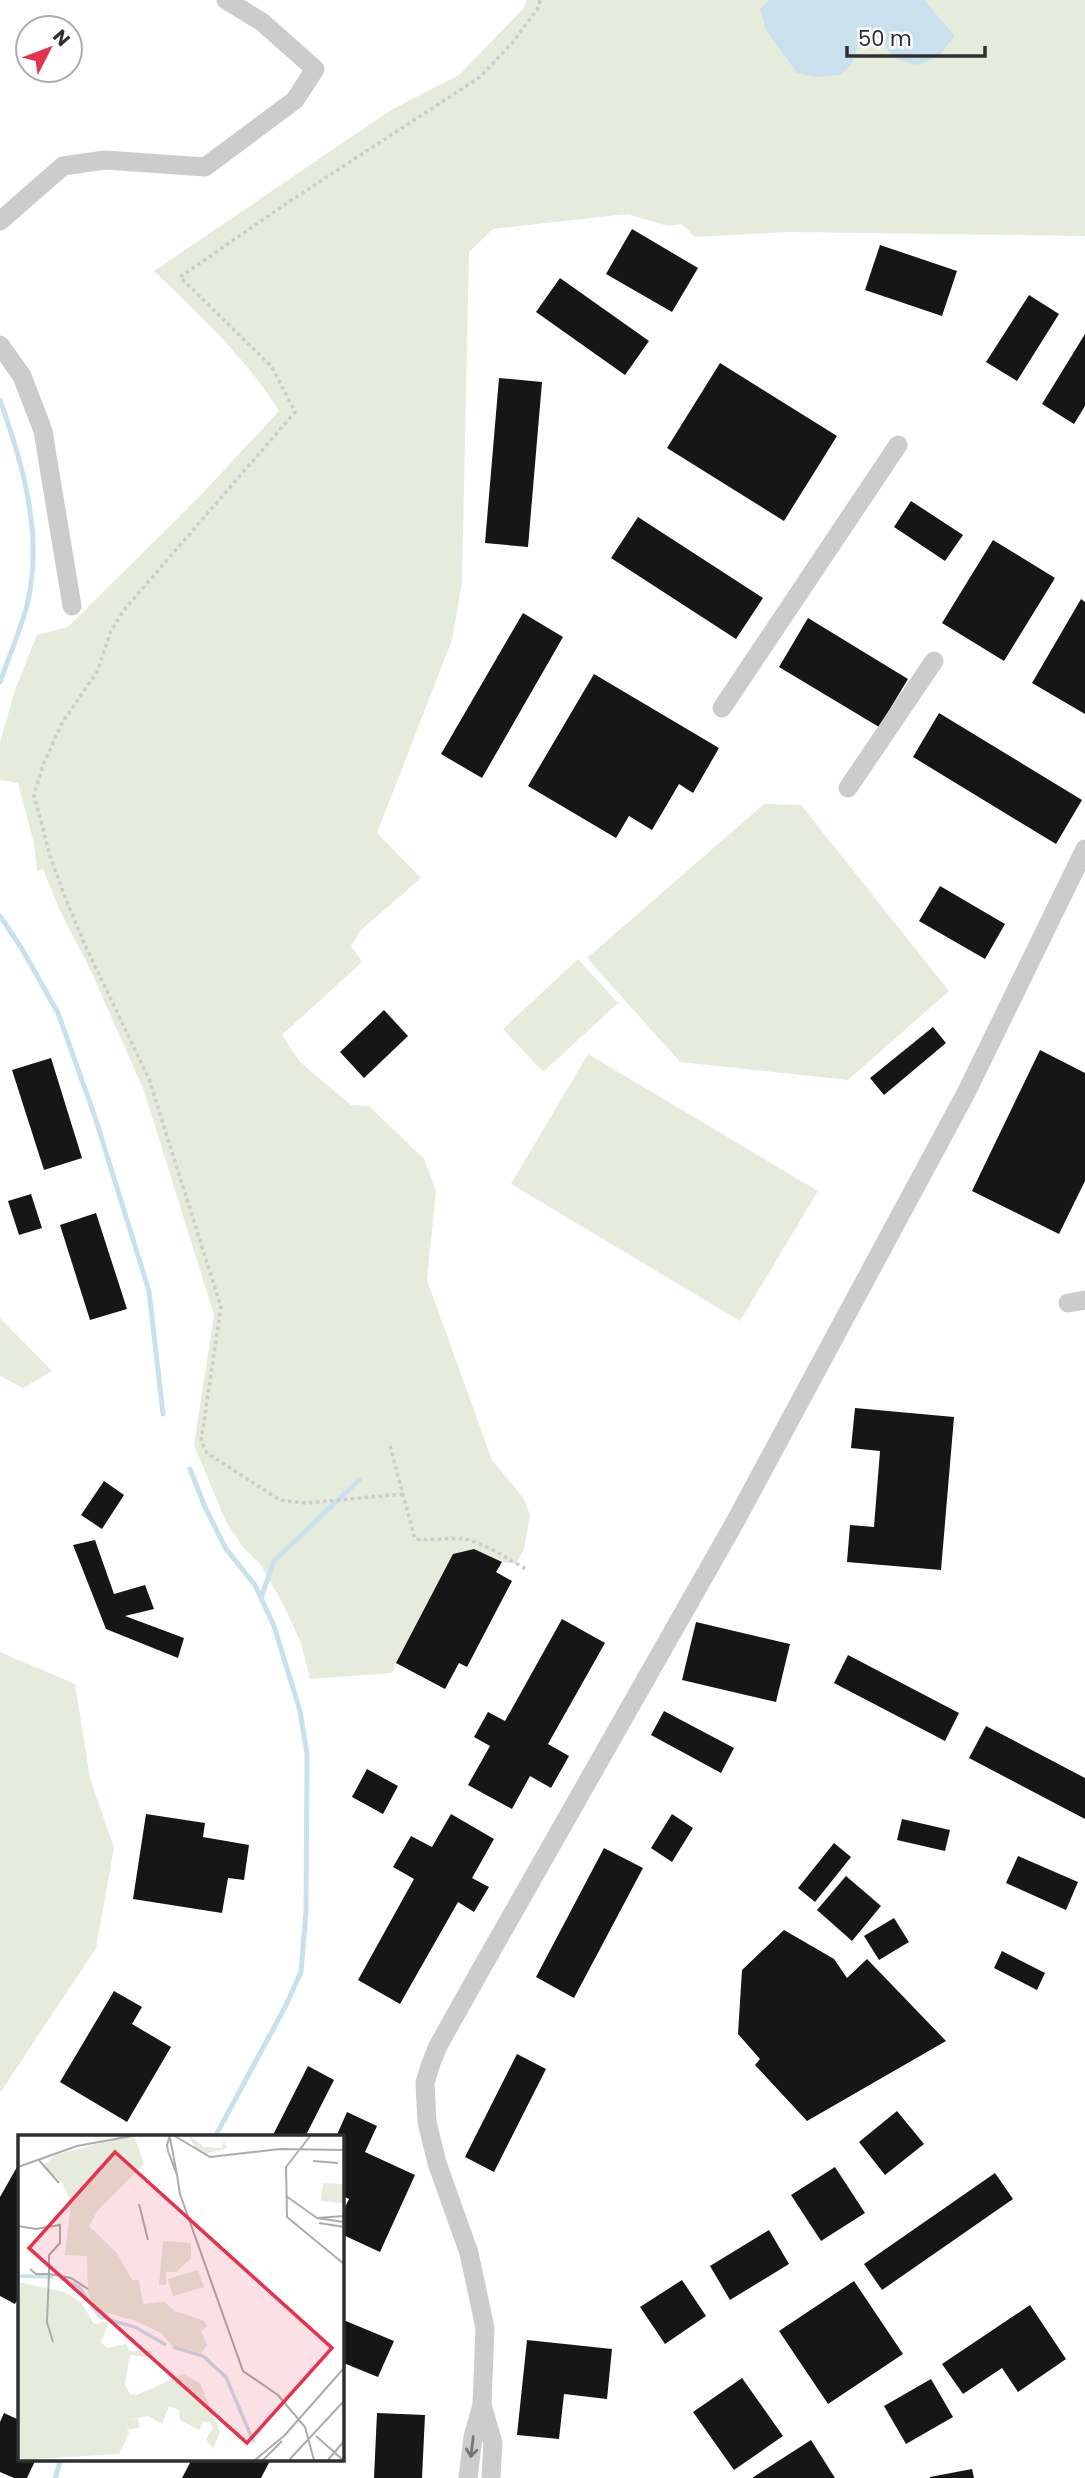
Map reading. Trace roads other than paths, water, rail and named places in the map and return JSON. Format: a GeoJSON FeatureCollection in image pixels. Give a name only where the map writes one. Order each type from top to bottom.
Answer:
{"type":"FeatureCollection","features":[{"type":"Feature","properties":{"kind":"street"},"geometry":{"type":"LineString","coordinates":[[0,220],[63,166],[105,160],[205,167],[295,100],[315,69],[262,22],[226,0]]}},
{"type":"Feature","properties":{"kind":"street"},"geometry":{"type":"LineString","coordinates":[[0,345],[22,376],[43,430],[72,606]]}},
{"type":"Feature","properties":{"kind":"street"},"geometry":{"type":"LineString","coordinates":[[722,708],[898,445]]}},
{"type":"Feature","properties":{"kind":"street"},"geometry":{"type":"LineString","coordinates":[[848,788],[934,661]]}},
{"type":"Feature","properties":{"kind":"street"},"geometry":{"type":"LineString","coordinates":[[468,2478],[472,2438],[482,2405],[485,2328],[468,2253],[437,2164],[427,2122],[425,2083],[430,2066],[480,1971],[735,1522],[953,1117],[1085,849]]}},
{"type":"Feature","properties":{"kind":"street"},"geometry":{"type":"LineString","coordinates":[[482,2405],[493,2443],[491,2478]]}},
{"type":"Feature","properties":{"kind":"water"},"geometry":{"type":"Polygon","coordinates":[[[769,0],[924,0],[955,36],[938,57],[917,65],[894,58],[879,38],[861,37],[851,65],[840,75],[815,77],[797,73],[766,30],[760,9],[769,0]]]}},
{"type":"Feature","properties":{"kind":"waterway"},"geometry":{"type":"LineString","coordinates":[[0,400],[23,475],[32,527],[33,553],[27,605],[0,682]]}},
{"type":"Feature","properties":{"kind":"waterway"},"geometry":{"type":"LineString","coordinates":[[0,916],[58,1013],[95,1117],[149,1291],[163,1414]]}},
{"type":"Feature","properties":{"kind":"waterway"},"geometry":{"type":"LineString","coordinates":[[190,1469],[226,1549],[255,1585],[274,1626],[300,1711],[307,1754],[306,1911],[301,1972],[216,2135]]}},
{"type":"Feature","properties":{"kind":"waterway"},"geometry":{"type":"LineString","coordinates":[[261,1598],[274,1561],[359,1480]]}},
{"type":"Feature","properties":{"kind":"waterway"},"geometry":{"type":"LineString","coordinates":[[55,2478],[61,2460]]}}]}
